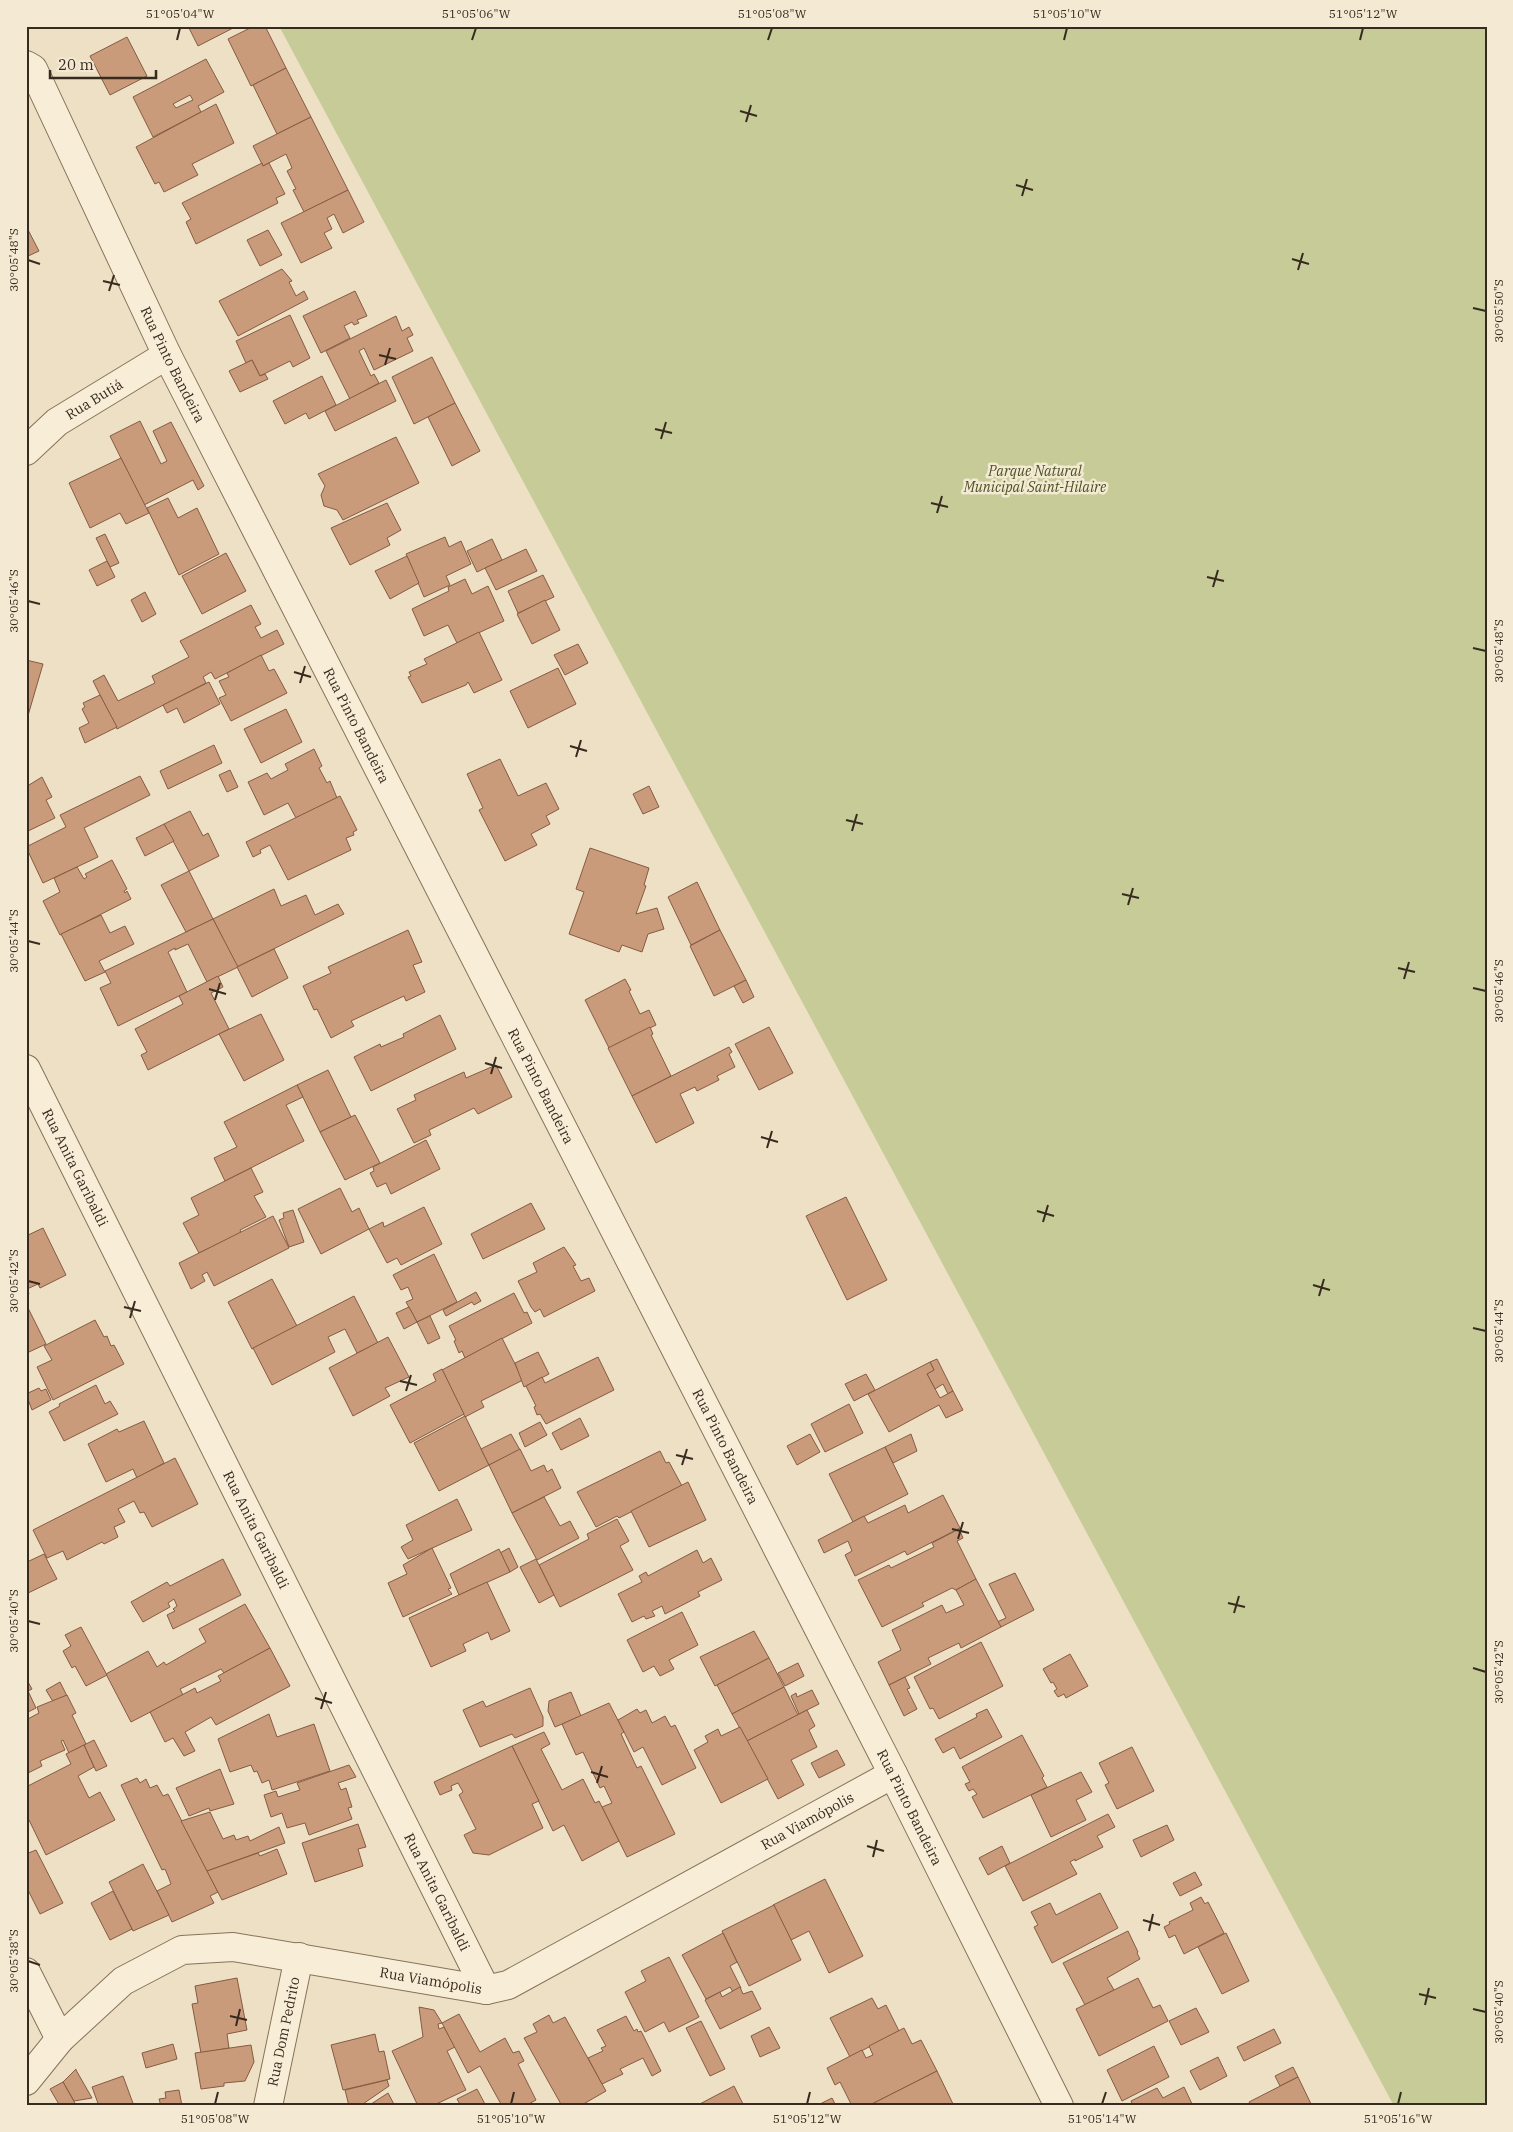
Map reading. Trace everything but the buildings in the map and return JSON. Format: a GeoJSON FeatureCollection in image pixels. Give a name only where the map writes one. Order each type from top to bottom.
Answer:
{"type":"FeatureCollection","features":[{"type":"Feature","properties":{"kind":"street","name":"Rua Pinto Bandeira"},"geometry":{"type":"LineString","coordinates":[[26,65],[33,69],[167,355],[893,1774],[1059,2106]]}},
{"type":"Feature","properties":{"kind":"street","name":"Rua Butiá"},"geometry":{"type":"LineString","coordinates":[[26,451],[57,422],[167,355]]}},
{"type":"Feature","properties":{"kind":"street","name":"Rua Anita Garibaldi"},"geometry":{"type":"LineString","coordinates":[[26,1069],[486,1990]]}},
{"type":"Feature","properties":{"kind":"street","name":"Rua Viamópolis"},"geometry":{"type":"LineString","coordinates":[[26,2081],[60,2039],[123,1981],[182,1950],[233,1947],[486,1990],[508,1985],[893,1774]]}},
{"type":"Feature","properties":{"kind":"street","name":"Rua Dom Pedrito"},"geometry":{"type":"LineString","coordinates":[[268,2106],[300,1957]]}},
{"type":"Feature","properties":{"kind":"street"},"geometry":{"type":"LineString","coordinates":[[26,1972],[60,2039]]}},
{"type":"Feature","properties":{"kind":"green space","name":"Parque Natural Municipal Saint-Hilaire"},"geometry":{"type":"Polygon","coordinates":[[[279,26],[1487,26],[1487,2106],[1394,2106],[279,26]]]}}]}
